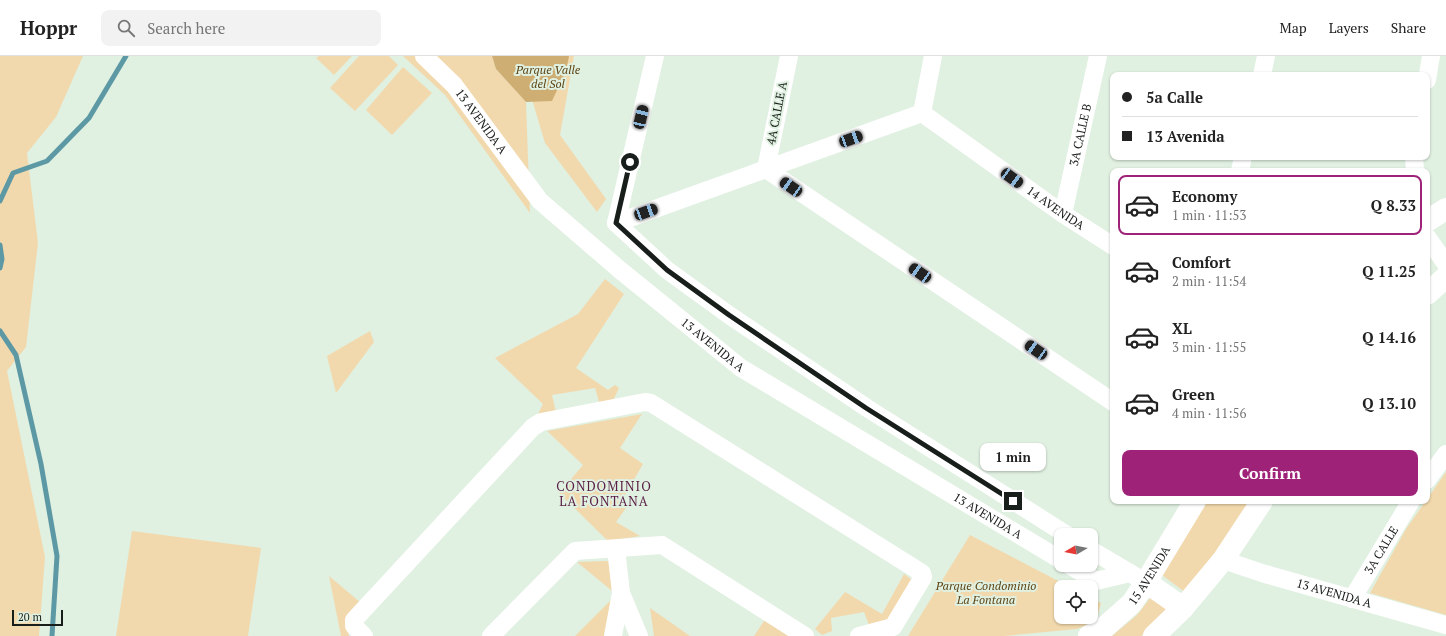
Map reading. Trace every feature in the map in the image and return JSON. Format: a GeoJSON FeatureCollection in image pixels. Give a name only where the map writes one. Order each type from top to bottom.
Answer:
{"type":"FeatureCollection","features":[{"type":"Feature","properties":{"kind":"main road"},"geometry":{"type":"LineString","coordinates":[[1430,219],[1446,209]]}},
{"type":"Feature","properties":{"kind":"main road"},"geometry":{"type":"LineString","coordinates":[[1430,291],[1446,277]]}},
{"type":"Feature","properties":{"kind":"main road","name":"15 AVENIDA"},"geometry":{"type":"LineString","coordinates":[[1089,636],[1105,627],[1132,603],[1138,578],[1193,504]]}},
{"type":"Feature","properties":{"kind":"main road"},"geometry":{"type":"LineString","coordinates":[[1154,636],[1183,608],[1223,560],[1260,504]]}},
{"type":"Feature","properties":{"kind":"main road"},"geometry":{"type":"LineString","coordinates":[[1138,578],[1183,608]]}},
{"type":"Feature","properties":{"kind":"street","name":"13 AVENIDA A"},"geometry":{"type":"LineString","coordinates":[[424,56],[454,85],[540,201],[620,270],[741,368],[1054,556]]}},
{"type":"Feature","properties":{"kind":"street"},"geometry":{"type":"LineString","coordinates":[[616,223],[655,56]]}},
{"type":"Feature","properties":{"kind":"street","name":"4A CALLE A"},"geometry":{"type":"LineString","coordinates":[[766,169],[789,56]]}},
{"type":"Feature","properties":{"kind":"street"},"geometry":{"type":"LineString","coordinates":[[616,223],[922,113],[933,56]]}},
{"type":"Feature","properties":{"kind":"street","name":"3A CALLE B"},"geometry":{"type":"LineString","coordinates":[[1063,214],[1098,56]]}},
{"type":"Feature","properties":{"kind":"street"},"geometry":{"type":"LineString","coordinates":[[1263,72],[1266,56]]}},
{"type":"Feature","properties":{"kind":"street"},"geometry":{"type":"LineString","coordinates":[[1428,72],[1431,56]]}},
{"type":"Feature","properties":{"kind":"street","name":"14 AVENIDA"},"geometry":{"type":"LineString","coordinates":[[922,113],[1063,214],[1110,244]]}},
{"type":"Feature","properties":{"kind":"street"},"geometry":{"type":"LineString","coordinates":[[766,169],[1110,400]]}},
{"type":"Feature","properties":{"kind":"street"},"geometry":{"type":"LineString","coordinates":[[616,223],[667,270],[729,315],[866,408],[1056,528]]}},
{"type":"Feature","properties":{"kind":"street"},"geometry":{"type":"LineString","coordinates":[[1430,241],[1446,264]]}},
{"type":"Feature","properties":{"kind":"street"},"geometry":{"type":"LineString","coordinates":[[364,636],[354,626],[354,620],[533,427],[541,422],[645,402],[651,403],[922,573],[924,577],[893,628],[859,636]]}},
{"type":"Feature","properties":{"kind":"street"},"geometry":{"type":"LineString","coordinates":[[1430,476],[1446,454]]}},
{"type":"Feature","properties":{"kind":"street","name":"3A CALLE"},"geometry":{"type":"LineString","coordinates":[[1352,598],[1409,504]]}},
{"type":"Feature","properties":{"kind":"street"},"geometry":{"type":"LineString","coordinates":[[491,636],[576,551],[616,549],[662,544],[805,636]]}},
{"type":"Feature","properties":{"kind":"street"},"geometry":{"type":"LineString","coordinates":[[616,549],[621,592],[639,636]]}},
{"type":"Feature","properties":{"kind":"street"},"geometry":{"type":"LineString","coordinates":[[1098,554],[1138,578]]}},
{"type":"Feature","properties":{"kind":"street","name":"13 AVENIDA A"},"geometry":{"type":"LineString","coordinates":[[1223,560],[1265,574],[1446,625]]}},
{"type":"Feature","properties":{"kind":"street"},"geometry":{"type":"LineString","coordinates":[[1081,572],[1096,581],[1138,578]]}},
{"type":"Feature","properties":{"kind":"street"},"geometry":{"type":"LineString","coordinates":[[613,636],[621,592]]}},
{"type":"Feature","properties":{"kind":"green space"},"geometry":{"type":"Polygon","coordinates":[[[0,56],[83,56],[56,117],[27,153],[38,243],[26,347],[7,371],[45,557],[39,636],[0,636],[0,56]]]}},
{"type":"Feature","properties":{"kind":"green space"},"geometry":{"type":"Polygon","coordinates":[[[319,56],[352,56],[334,75],[316,58],[319,56]]]}},
{"type":"Feature","properties":{"kind":"green space"},"geometry":{"type":"Polygon","coordinates":[[[359,56],[389,56],[398,65],[355,111],[330,88],[359,56]]]}},
{"type":"Feature","properties":{"kind":"green space"},"geometry":{"type":"Polygon","coordinates":[[[403,56],[492,56],[496,69],[526,102],[530,213],[445,95],[403,56]]]}},
{"type":"Feature","properties":{"kind":"green space"},"geometry":{"type":"Polygon","coordinates":[[[492,56],[569,56],[566,71],[552,101],[526,102],[496,69],[492,56]]]}},
{"type":"Feature","properties":{"kind":"green space","name":"Parque Valle del Sol"},"geometry":{"type":"Polygon","coordinates":[[[519,56],[574,56],[560,135],[606,199],[597,212],[545,143],[519,56]]]}},
{"type":"Feature","properties":{"kind":"green space"},"geometry":{"type":"Polygon","coordinates":[[[403,67],[432,93],[392,135],[366,110],[403,67]]]}},
{"type":"Feature","properties":{"kind":"green space"},"geometry":{"type":"Polygon","coordinates":[[[605,279],[624,294],[576,368],[608,390],[615,385],[619,388],[612,403],[600,405],[595,388],[552,395],[556,412],[537,416],[543,404],[495,358],[578,314],[605,279]]]}},
{"type":"Feature","properties":{"kind":"green space"},"geometry":{"type":"Polygon","coordinates":[[[370,331],[374,342],[336,393],[327,356],[370,331]]]}},
{"type":"Feature","properties":{"kind":"green space"},"geometry":{"type":"Polygon","coordinates":[[[642,414],[620,448],[643,464],[620,504],[626,508],[616,522],[640,536],[608,541],[559,493],[583,465],[547,431],[642,414]]]}},
{"type":"Feature","properties":{"kind":"green space"},"geometry":{"type":"Polygon","coordinates":[[[1446,472],[1446,615],[1370,593],[1406,529],[1424,504],[1430,504],[1430,495],[1446,472]]]}},
{"type":"Feature","properties":{"kind":"green space"},"geometry":{"type":"Polygon","coordinates":[[[1204,504],[1248,504],[1217,552],[1186,593],[1162,575],[1204,504]]]}},
{"type":"Feature","properties":{"kind":"green space"},"geometry":{"type":"Polygon","coordinates":[[[132,531],[261,548],[248,636],[116,636],[132,531]]]}},
{"type":"Feature","properties":{"kind":"green space","name":"Parque Condominio La Fontana"},"geometry":{"type":"Polygon","coordinates":[[[970,535],[1057,580],[1054,580],[1054,624],[1089,624],[1077,629],[1004,636],[908,636],[970,535]]]}},
{"type":"Feature","properties":{"kind":"green space"},"geometry":{"type":"Polygon","coordinates":[[[607,561],[614,563],[617,595],[577,562],[607,561]]]}},
{"type":"Feature","properties":{"kind":"green space"},"geometry":{"type":"Polygon","coordinates":[[[904,574],[912,580],[886,623],[869,625],[864,612],[831,618],[832,631],[822,635],[815,629],[845,592],[882,614],[904,574]]]}},
{"type":"Feature","properties":{"kind":"green space"},"geometry":{"type":"Polygon","coordinates":[[[329,576],[361,603],[347,621],[349,636],[341,636],[329,576]]]}},
{"type":"Feature","properties":{"kind":"green space"},"geometry":{"type":"Polygon","coordinates":[[[614,597],[614,636],[575,636],[614,597]]]}},
{"type":"Feature","properties":{"kind":"green space"},"geometry":{"type":"Polygon","coordinates":[[[1151,597],[1168,608],[1150,630],[1141,636],[1112,636],[1137,615],[1151,597]]]}},
{"type":"Feature","properties":{"kind":"green space","name":"Parque Condominio La Fontana"},"geometry":{"type":"Polygon","coordinates":[[[1098,602],[1101,603],[1098,614],[1098,602]]]}},
{"type":"Feature","properties":{"kind":"green space"},"geometry":{"type":"Polygon","coordinates":[[[650,608],[690,636],[654,636],[650,608]]]}},
{"type":"Feature","properties":{"kind":"green space"},"geometry":{"type":"Polygon","coordinates":[[[766,618],[794,636],[754,636],[766,618]]]}},
{"type":"Feature","properties":{"kind":"waterway"},"geometry":{"type":"LineString","coordinates":[[0,201],[13,173],[47,161],[89,118],[126,56]]}},
{"type":"Feature","properties":{"kind":"waterway"},"geometry":{"type":"LineString","coordinates":[[0,245],[2,259],[0,268]]}},
{"type":"Feature","properties":{"kind":"waterway"},"geometry":{"type":"LineString","coordinates":[[0,331],[16,355],[41,464],[57,556],[52,636]]}},
{"type":"Feature","properties":{"kind":"district","name":"CONDOMINIO LA FONTANA"},"geometry":{"type":"Point","coordinates":[604,494]}},
{"type":"Feature","properties":{"kind":"route"},"geometry":{"type":"LineString","coordinates":[[630,162],[616,223],[667,270],[729,315],[866,408],[1013,501]]}}]}
